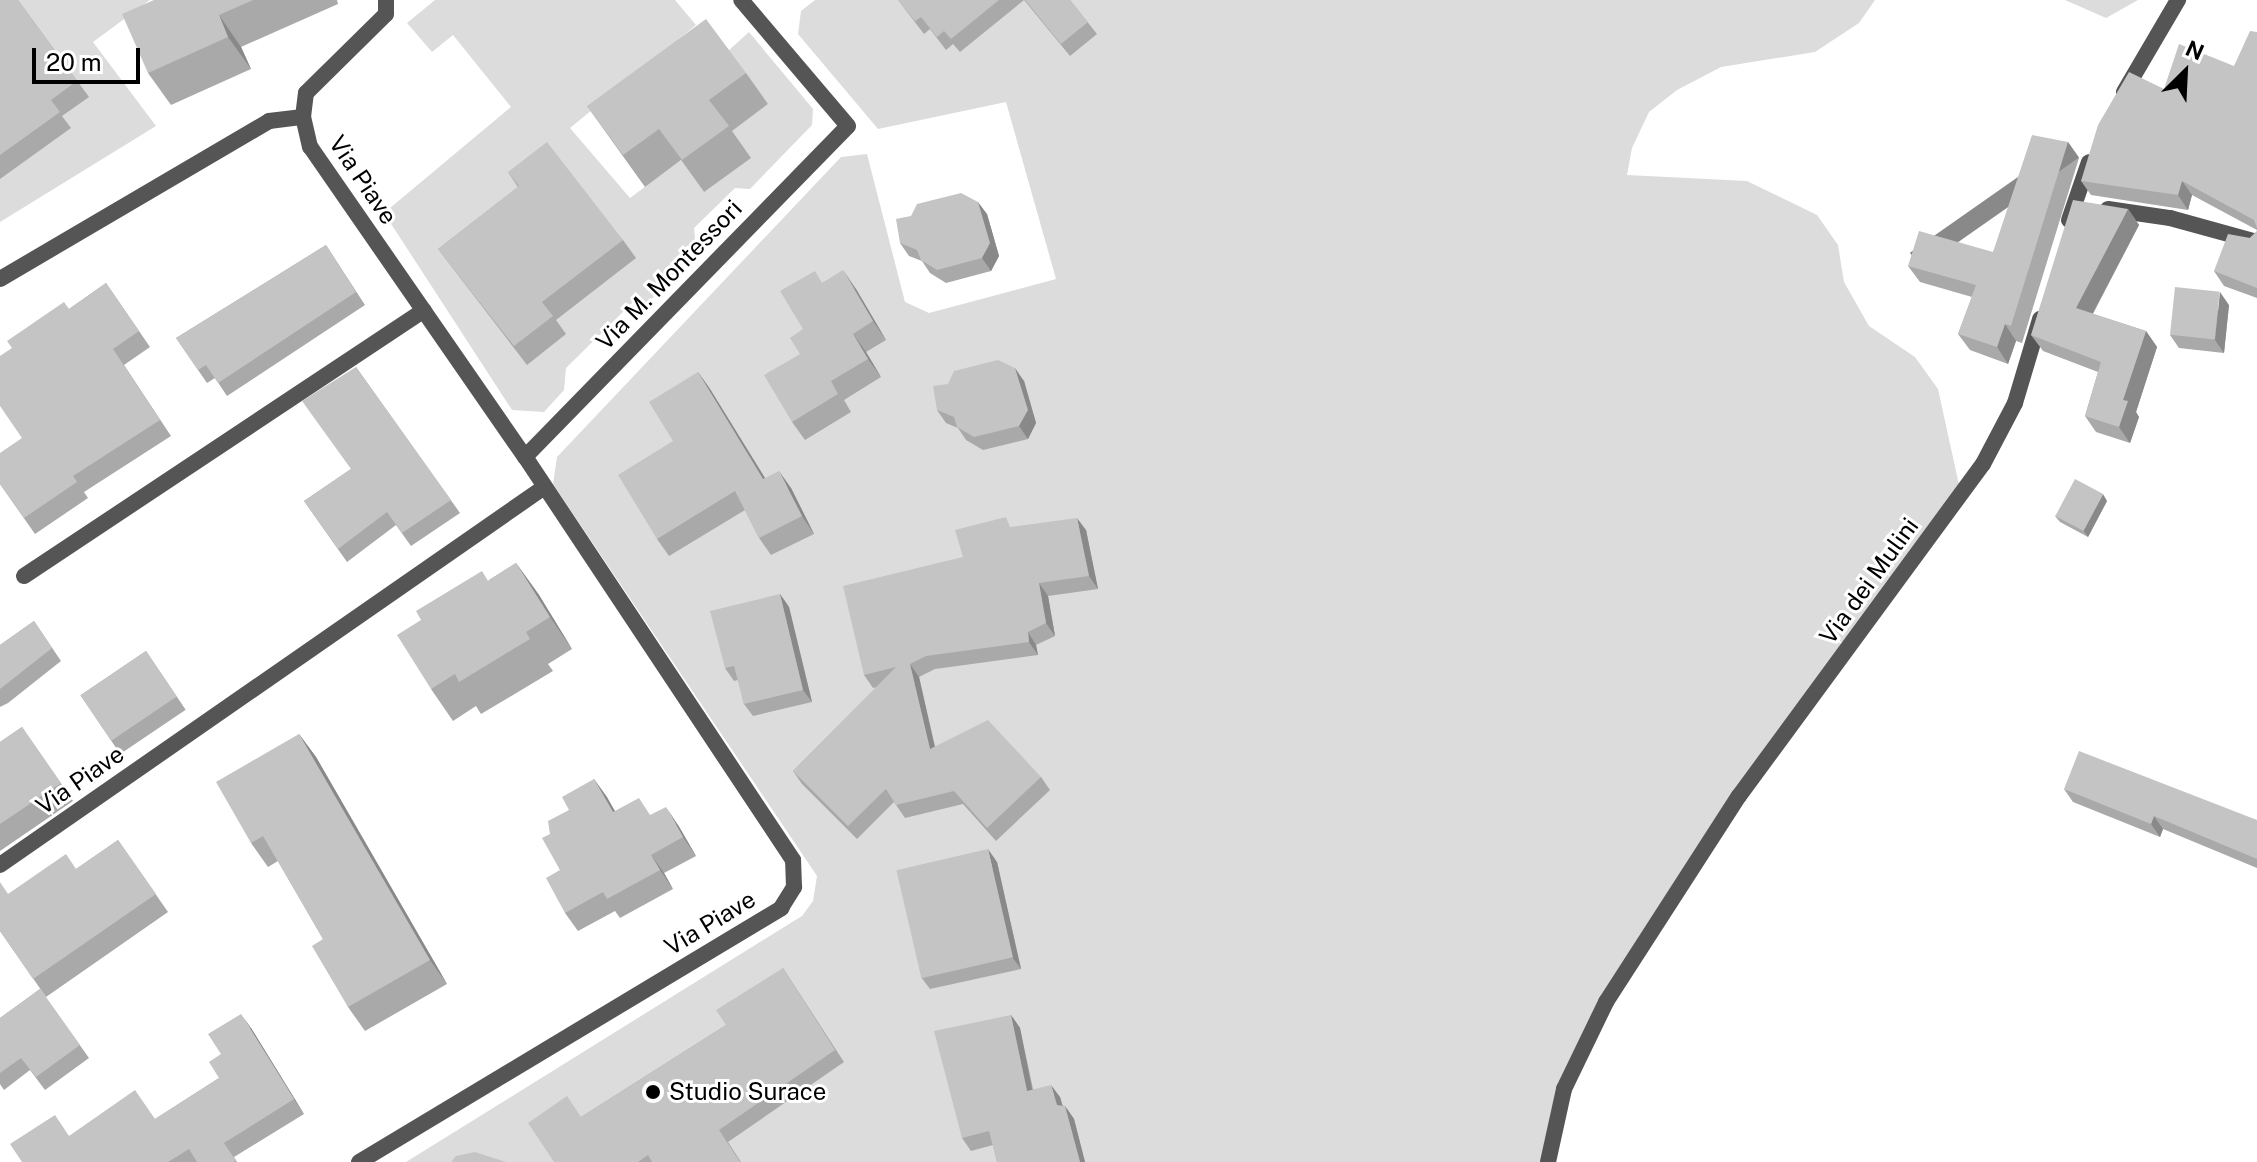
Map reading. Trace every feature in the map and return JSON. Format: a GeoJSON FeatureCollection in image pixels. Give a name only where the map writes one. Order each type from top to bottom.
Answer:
{"type":"FeatureCollection","features":[{"type":"Feature","properties":{"kind":"street","name":"Via Piave"},"geometry":{"type":"LineString","coordinates":[[359,1162],[781,908],[794,887],[793,860],[525,457],[310,147],[303,117],[306,93],[325,69],[367,36],[386,14],[386,0]]}},
{"type":"Feature","properties":{"kind":"street","name":"Via M. Montessori"},"geometry":{"type":"LineString","coordinates":[[525,457],[848,126],[741,0]]}},
{"type":"Feature","properties":{"kind":"street"},"geometry":{"type":"LineString","coordinates":[[2114,108],[2178,0]]}},
{"type":"Feature","properties":{"kind":"street"},"geometry":{"type":"LineString","coordinates":[[0,279],[269,121],[303,117]]}},
{"type":"Feature","properties":{"kind":"street"},"geometry":{"type":"LineString","coordinates":[[2065,232],[2093,149]]}},
{"type":"Feature","properties":{"kind":"street"},"geometry":{"type":"LineString","coordinates":[[2075,204],[2170,218],[2257,242]]}},
{"type":"Feature","properties":{"kind":"street","name":"Via dei Mulini"},"geometry":{"type":"LineString","coordinates":[[1548,1162],[1564,1089],[1606,1002],[1739,796],[1983,464],[2015,403],[2043,305]]}},
{"type":"Feature","properties":{"kind":"street"},"geometry":{"type":"LineString","coordinates":[[24,576],[424,310]]}},
{"type":"Feature","properties":{"kind":"street","name":"Via Piave"},"geometry":{"type":"LineString","coordinates":[[0,865],[543,488]]}},
{"type":"Feature","properties":{"kind":"shaded area"},"geometry":{"type":"Polygon","coordinates":[[[0,0],[150,0],[93,42],[156,126],[0,222],[0,0]]]}},
{"type":"Feature","properties":{"kind":"shaded area"},"geometry":{"type":"Polygon","coordinates":[[[435,0],[675,0],[696,25],[570,128],[630,198],[681,160],[704,192],[731,131],[768,104],[728,51],[749,32],[813,109],[812,125],[750,189],[735,188],[694,228],[696,248],[649,302],[634,301],[566,368],[564,390],[544,412],[512,410],[384,213],[511,107],[453,35],[432,52],[407,23],[435,0]]]}},
{"type":"Feature","properties":{"kind":"shaded area"},"geometry":{"type":"Polygon","coordinates":[[[815,0],[1875,0],[1859,23],[1815,52],[1721,67],[1677,90],[1649,112],[1632,148],[1627,175],[1747,181],[1817,215],[1838,245],[1844,282],[1869,326],[1915,357],[1938,389],[1961,494],[1739,796],[1606,1002],[1564,1089],[1548,1162],[406,1162],[802,916],[813,901],[817,876],[553,484],[557,457],[841,157],[867,154],[905,302],[929,313],[1056,279],[1006,102],[878,129],[798,34],[801,11],[815,0]]]}},
{"type":"Feature","properties":{"kind":"shaded area"},"geometry":{"type":"Polygon","coordinates":[[[2065,0],[2138,0],[2106,18],[2065,0]]]}},
{"type":"Feature","properties":{"kind":"building"},"geometry":{"type":"Polygon","coordinates":[[[0,0],[18,0],[77,81],[51,100],[60,112],[0,155],[0,0]]]}},
{"type":"Feature","properties":{"kind":"building"},"geometry":{"type":"Polygon","coordinates":[[[154,0],[253,0],[219,15],[228,37],[148,73],[122,14],[154,0]]]}},
{"type":"Feature","properties":{"kind":"building"},"geometry":{"type":"Polygon","coordinates":[[[898,0],[999,0],[951,39],[944,31],[937,37],[921,17],[915,21],[898,0]]]}},
{"type":"Feature","properties":{"kind":"building"},"geometry":{"type":"Polygon","coordinates":[[[1025,0],[1070,0],[1088,22],[1061,44],[1025,0]]]}},
{"type":"Feature","properties":{"kind":"building"},"geometry":{"type":"Polygon","coordinates":[[[706,19],[746,73],[709,100],[729,126],[682,160],[659,129],[623,155],[587,106],[706,19]]]}},
{"type":"Feature","properties":{"kind":"building"},"geometry":{"type":"Polygon","coordinates":[[[2250,31],[2257,32],[2257,228],[2254,220],[2182,181],[2178,195],[2081,181],[2098,125],[2129,72],[2164,89],[2179,44],[2234,66],[2250,31]]]}},
{"type":"Feature","properties":{"kind":"building"},"geometry":{"type":"Polygon","coordinates":[[[2032,135],[2068,142],[2011,326],[2005,324],[1997,347],[1958,334],[1976,285],[1908,266],[1919,231],[1993,252],[2032,135]]]}},
{"type":"Feature","properties":{"kind":"building"},"geometry":{"type":"Polygon","coordinates":[[[547,142],[623,240],[542,302],[553,316],[514,346],[438,249],[519,186],[508,172],[547,142]]]}},
{"type":"Feature","properties":{"kind":"building"},"geometry":{"type":"Polygon","coordinates":[[[961,193],[978,202],[990,243],[982,258],[937,270],[921,260],[917,250],[900,243],[896,219],[911,216],[917,204],[961,193]]]}},
{"type":"Feature","properties":{"kind":"building"},"geometry":{"type":"Polygon","coordinates":[[[2073,200],[2128,209],[2076,308],[2146,331],[2123,400],[2128,401],[2119,427],[2085,416],[2101,362],[2031,335],[2073,200]]]}},
{"type":"Feature","properties":{"kind":"building"},"geometry":{"type":"Polygon","coordinates":[[[2257,231],[2257,288],[2214,271],[2228,234],[2250,238],[2257,231]]]}},
{"type":"Feature","properties":{"kind":"building"},"geometry":{"type":"Polygon","coordinates":[[[326,245],[356,292],[218,383],[206,365],[198,370],[176,338],[326,245]]]}},
{"type":"Feature","properties":{"kind":"building"},"geometry":{"type":"Polygon","coordinates":[[[843,270],[873,321],[853,334],[868,359],[831,381],[838,394],[792,422],[764,375],[800,354],[790,338],[803,329],[780,291],[815,271],[822,283],[843,270]]]}},
{"type":"Feature","properties":{"kind":"building"},"geometry":{"type":"Polygon","coordinates":[[[106,283],[139,331],[113,349],[160,420],[73,476],[77,482],[24,518],[0,484],[0,453],[22,438],[0,406],[0,356],[12,348],[7,341],[64,302],[69,309],[106,283]]]}},
{"type":"Feature","properties":{"kind":"building"},"geometry":{"type":"Polygon","coordinates":[[[2175,287],[2220,292],[2215,339],[2170,335],[2175,287]]]}},
{"type":"Feature","properties":{"kind":"building"},"geometry":{"type":"Polygon","coordinates":[[[998,360],[1015,368],[1028,410],[1019,426],[974,437],[957,427],[954,417],[937,410],[933,386],[948,384],[954,371],[998,360]]]}},
{"type":"Feature","properties":{"kind":"building"},"geometry":{"type":"Polygon","coordinates":[[[356,367],[451,500],[402,533],[387,512],[338,549],[304,501],[351,469],[302,401],[356,367]]]}},
{"type":"Feature","properties":{"kind":"building"},"geometry":{"type":"Polygon","coordinates":[[[698,372],[763,479],[779,471],[802,516],[759,538],[735,491],[657,539],[618,475],[673,441],[649,402],[698,372]]]}},
{"type":"Feature","properties":{"kind":"building"},"geometry":{"type":"Polygon","coordinates":[[[2075,479],[2103,494],[2084,531],[2055,516],[2075,479]]]}},
{"type":"Feature","properties":{"kind":"building"},"geometry":{"type":"Polygon","coordinates":[[[1006,517],[1010,527],[1077,518],[1089,576],[1039,583],[1046,623],[1028,632],[1029,642],[926,656],[910,664],[930,749],[988,720],[1041,777],[987,828],[954,791],[896,805],[886,789],[848,826],[793,771],[896,667],[864,675],[843,586],[963,557],[955,530],[1006,517]]]}},
{"type":"Feature","properties":{"kind":"building"},"geometry":{"type":"Polygon","coordinates":[[[516,563],[550,617],[526,632],[530,639],[459,682],[455,674],[431,689],[397,635],[421,620],[416,611],[482,571],[488,581],[516,563]]]}},
{"type":"Feature","properties":{"kind":"building"},"geometry":{"type":"Polygon","coordinates":[[[780,594],[803,690],[744,704],[734,666],[725,668],[710,611],[780,594]]]}},
{"type":"Feature","properties":{"kind":"building"},"geometry":{"type":"Polygon","coordinates":[[[34,621],[52,648],[0,689],[0,645],[34,621]]]}},
{"type":"Feature","properties":{"kind":"building"},"geometry":{"type":"Polygon","coordinates":[[[146,651],[177,697],[111,741],[81,695],[146,651]]]}},
{"type":"Feature","properties":{"kind":"building"},"geometry":{"type":"Polygon","coordinates":[[[22,727],[61,783],[0,824],[0,742],[22,727]]]}},
{"type":"Feature","properties":{"kind":"building"},"geometry":{"type":"Polygon","coordinates":[[[299,734],[430,960],[348,1007],[312,946],[323,939],[263,836],[251,843],[216,782],[299,734]]]}},
{"type":"Feature","properties":{"kind":"building"},"geometry":{"type":"Polygon","coordinates":[[[2079,751],[2257,820],[2257,859],[2154,816],[2151,824],[2064,789],[2079,751]]]}},
{"type":"Feature","properties":{"kind":"building"},"geometry":{"type":"Polygon","coordinates":[[[594,779],[613,812],[639,798],[650,815],[666,807],[683,837],[651,855],[660,870],[607,899],[603,892],[565,913],[546,878],[560,870],[542,838],[550,834],[548,821],[569,810],[562,797],[594,779]]]}},
{"type":"Feature","properties":{"kind":"building"},"geometry":{"type":"Polygon","coordinates":[[[118,840],[156,894],[33,979],[0,931],[0,882],[8,894],[66,854],[76,869],[118,840]]]}},
{"type":"Feature","properties":{"kind":"building"},"geometry":{"type":"Polygon","coordinates":[[[988,849],[1013,957],[921,978],[896,870],[988,849]]]}},
{"type":"Feature","properties":{"kind":"building"},"geometry":{"type":"Polygon","coordinates":[[[783,968],[835,1050],[719,1130],[740,1162],[652,1162],[648,1155],[638,1162],[554,1162],[528,1123],[567,1096],[581,1117],[726,1025],[716,1010],[783,968]]]}},
{"type":"Feature","properties":{"kind":"building"},"geometry":{"type":"Polygon","coordinates":[[[40,989],[80,1045],[36,1077],[21,1058],[0,1073],[0,1018],[40,989]]]}},
{"type":"Feature","properties":{"kind":"building"},"geometry":{"type":"Polygon","coordinates":[[[241,1014],[294,1099],[224,1143],[236,1161],[197,1162],[189,1149],[168,1162],[22,1162],[10,1144],[55,1115],[69,1136],[135,1090],[155,1119],[219,1078],[209,1062],[221,1054],[208,1034],[241,1014]]]}},
{"type":"Feature","properties":{"kind":"building"},"geometry":{"type":"Polygon","coordinates":[[[1011,1015],[1027,1091],[1051,1085],[1057,1105],[1065,1106],[1080,1162],[997,1162],[989,1131],[962,1138],[934,1031],[1011,1015]]]}},
{"type":"Feature","properties":{"kind":"building"},"geometry":{"type":"Polygon","coordinates":[[[475,1152],[506,1162],[451,1162],[456,1156],[475,1152]]]}},
{"type":"Feature","properties":{"kind":"place","name":"Studio Surace"},"geometry":{"type":"Point","coordinates":[653,1092]}}]}
